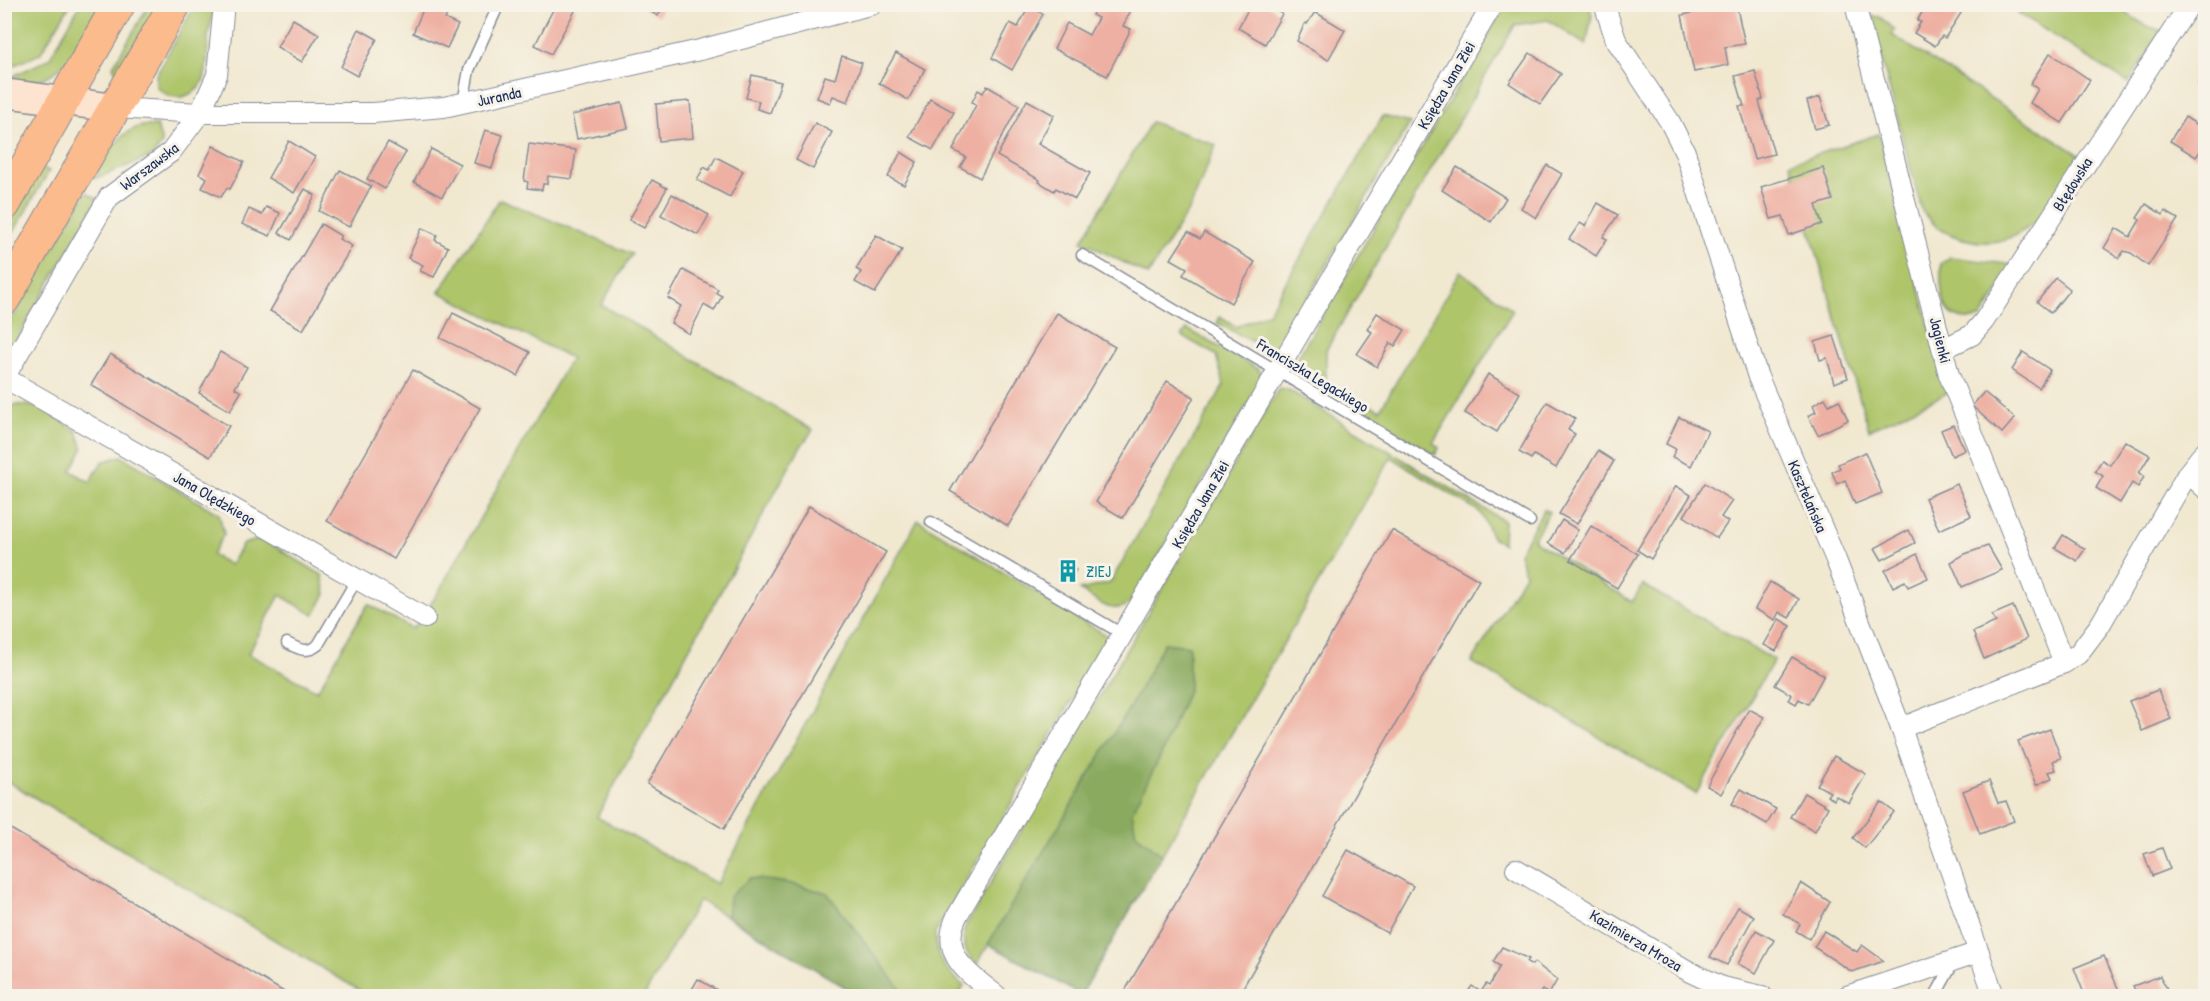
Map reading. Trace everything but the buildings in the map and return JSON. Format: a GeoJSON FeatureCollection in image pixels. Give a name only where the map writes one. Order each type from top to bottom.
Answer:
{"type":"FeatureCollection","features":[{"type":"Feature","properties":{"kind":"main road"},"geometry":{"type":"LineString","coordinates":[[4,205],[119,4]]}},
{"type":"Feature","properties":{"kind":"main road"},"geometry":{"type":"LineString","coordinates":[[4,299],[175,4]]}},
{"type":"Feature","properties":{"kind":"street","name":"Warszawska"},"geometry":{"type":"LineString","coordinates":[[5,378],[109,197],[171,152],[200,113],[217,75],[224,4]]}},
{"type":"Feature","properties":{"kind":"street","name":"Juranda"},"geometry":{"type":"LineString","coordinates":[[115,108],[200,113],[396,112],[463,103],[700,50],[873,4]]}},
{"type":"Feature","properties":{"kind":"street","name":"Księdza Jana Ziei"},"geometry":{"type":"LineString","coordinates":[[997,996],[960,964],[949,940],[951,928],[1493,4]]}},
{"type":"Feature","properties":{"kind":"street","name":"Kasztelańska"},"geometry":{"type":"LineString","coordinates":[[1604,4],[1616,40],[1670,122],[1685,152],[1758,377],[1836,560],[1901,728],[1994,996]]}},
{"type":"Feature","properties":{"kind":"street","name":"Jagienki"},"geometry":{"type":"LineString","coordinates":[[1854,4],[1958,399],[2064,663]]}},
{"type":"Feature","properties":{"kind":"street","name":"Błędowska"},"geometry":{"type":"LineString","coordinates":[[1943,349],[1972,335],[1984,321],[2190,4]]}},
{"type":"Feature","properties":{"kind":"street"},"geometry":{"type":"LineString","coordinates":[[4,93],[63,103],[115,108]]}},
{"type":"Feature","properties":{"kind":"street","name":"Jana Olędzkiego"},"geometry":{"type":"LineString","coordinates":[[5,378],[425,618]]}},
{"type":"Feature","properties":{"kind":"street"},"geometry":{"type":"LineString","coordinates":[[1901,728],[2064,663],[2078,654],[2090,640],[2188,473],[2205,450]]}},
{"type":"Feature","properties":{"kind":"street"},"geometry":{"type":"LineString","coordinates":[[2188,473],[2205,489]]}},
{"type":"Feature","properties":{"kind":"street","name":"Kazimierza Mroza"},"geometry":{"type":"LineString","coordinates":[[1516,869],[1690,972],[1722,987],[1762,996]]}},
{"type":"Feature","properties":{"kind":"street"},"geometry":{"type":"LineString","coordinates":[[1847,996],[1979,952]]}},
{"type":"Feature","properties":{"kind":"lane"},"geometry":{"type":"LineString","coordinates":[[463,103],[469,70],[499,4]]}},
{"type":"Feature","properties":{"kind":"lane","name":"Franciszka Legackiego"},"geometry":{"type":"LineString","coordinates":[[1082,255],[1530,521]]}},
{"type":"Feature","properties":{"kind":"lane"},"geometry":{"type":"LineString","coordinates":[[931,522],[1124,635]]}},
{"type":"Feature","properties":{"kind":"lane"},"geometry":{"type":"LineString","coordinates":[[287,643],[304,651],[311,651],[318,645],[357,579]]}},
{"type":"Feature","properties":{"kind":"lane"},"geometry":{"type":"LineString","coordinates":[[1935,996],[1956,960]]}},
{"type":"Feature","properties":{"kind":"green space"},"geometry":{"type":"Polygon","coordinates":[[[5,4],[70,5],[40,54],[5,69],[5,4]]]}},
{"type":"Feature","properties":{"kind":"green space"},"geometry":{"type":"Polygon","coordinates":[[[80,5],[100,5],[67,60],[45,78],[11,84],[13,76],[49,59],[80,5]]]}},
{"type":"Feature","properties":{"kind":"green space"},"geometry":{"type":"Polygon","coordinates":[[[149,5],[158,5],[116,72],[113,66],[149,5]]]}},
{"type":"Feature","properties":{"kind":"green space"},"geometry":{"type":"Polygon","coordinates":[[[195,5],[215,5],[208,37],[206,72],[204,80],[194,92],[181,97],[173,97],[156,86],[156,75],[195,5]]]}},
{"type":"Feature","properties":{"kind":"green space"},"geometry":{"type":"Polygon","coordinates":[[[1506,5],[1589,5],[1592,15],[1586,45],[1548,20],[1515,25],[1326,350],[1326,385],[1301,370],[1298,357],[1506,5]]]}},
{"type":"Feature","properties":{"kind":"green space"},"geometry":{"type":"Polygon","coordinates":[[[2006,5],[2114,5],[2146,26],[2163,31],[2128,83],[2006,5]]]}},
{"type":"Feature","properties":{"kind":"green space"},"geometry":{"type":"Polygon","coordinates":[[[1870,16],[1880,17],[1895,30],[1892,35],[2083,157],[2050,205],[2023,231],[2007,239],[1989,242],[1968,240],[1942,230],[1922,211],[1870,16]]]}},
{"type":"Feature","properties":{"kind":"green space"},"geometry":{"type":"Polygon","coordinates":[[[1383,116],[1410,123],[1283,340],[1275,349],[1266,349],[1217,323],[1220,317],[1236,327],[1268,313],[1383,116]]]}},
{"type":"Feature","properties":{"kind":"green space"},"geometry":{"type":"Polygon","coordinates":[[[1151,122],[1216,145],[1191,206],[1148,275],[1082,241],[1151,122]]]}},
{"type":"Feature","properties":{"kind":"green space"},"geometry":{"type":"Polygon","coordinates":[[[142,126],[157,126],[162,143],[153,156],[94,179],[118,140],[133,129],[142,126]]]}},
{"type":"Feature","properties":{"kind":"green space"},"geometry":{"type":"Polygon","coordinates":[[[1879,134],[1947,393],[1869,430],[1790,163],[1879,134]]]}},
{"type":"Feature","properties":{"kind":"green space"},"geometry":{"type":"Polygon","coordinates":[[[41,167],[49,171],[5,247],[5,231],[41,167]]]}},
{"type":"Feature","properties":{"kind":"green space"},"geometry":{"type":"Polygon","coordinates":[[[86,192],[98,199],[5,360],[5,331],[86,192]]]}},
{"type":"Feature","properties":{"kind":"green space"},"geometry":{"type":"Polygon","coordinates":[[[500,199],[632,254],[601,305],[813,430],[799,449],[597,817],[717,884],[918,520],[1109,637],[935,933],[935,942],[942,963],[964,986],[958,996],[860,996],[699,900],[644,996],[369,996],[5,780],[5,408],[15,405],[34,407],[77,431],[83,449],[71,471],[90,482],[102,462],[121,456],[219,514],[224,534],[212,555],[230,565],[243,544],[262,539],[322,575],[326,594],[314,615],[280,595],[248,654],[317,691],[368,604],[413,629],[436,596],[571,358],[439,292],[500,199]]]}},
{"type":"Feature","properties":{"kind":"green space"},"geometry":{"type":"Polygon","coordinates":[[[1950,257],[2015,265],[1981,318],[1958,317],[1946,306],[1941,287],[1941,264],[1950,257]]]}},
{"type":"Feature","properties":{"kind":"green space"},"geometry":{"type":"Polygon","coordinates":[[[1460,271],[1513,310],[1433,443],[1439,448],[1435,455],[1357,408],[1361,400],[1380,410],[1460,271]]]}},
{"type":"Feature","properties":{"kind":"green space"},"geometry":{"type":"Polygon","coordinates":[[[1187,329],[1258,369],[1263,379],[1132,601],[1125,606],[1112,608],[1099,603],[1080,590],[1110,583],[1224,385],[1216,355],[1182,336],[1187,329]]]}},
{"type":"Feature","properties":{"kind":"green space"},"geometry":{"type":"Polygon","coordinates":[[[1279,388],[1287,389],[1504,521],[1503,544],[1492,537],[1480,512],[1391,457],[1081,995],[989,944],[977,964],[965,948],[963,938],[965,927],[1279,388]]]}},
{"type":"Feature","properties":{"kind":"green space"},"geometry":{"type":"Polygon","coordinates":[[[1544,509],[1549,512],[1533,540],[1632,602],[1643,585],[1774,660],[1696,794],[1472,662],[1525,574],[1519,553],[1544,509]]]}},
{"type":"Feature","properties":{"kind":"green space"},"geometry":{"type":"Polygon","coordinates":[[[1164,643],[1189,646],[1189,688],[1161,755],[1132,812],[1136,834],[1162,855],[1081,995],[988,944],[1131,705],[1164,643]]]}},
{"type":"Feature","properties":{"kind":"green space"},"geometry":{"type":"Polygon","coordinates":[[[750,878],[788,883],[827,893],[906,996],[860,996],[727,916],[729,897],[750,878]]]}},
{"type":"Feature","properties":{"kind":"place","name":"ZIEJ"},"geometry":{"type":"Point","coordinates":[1068,571]}}]}
